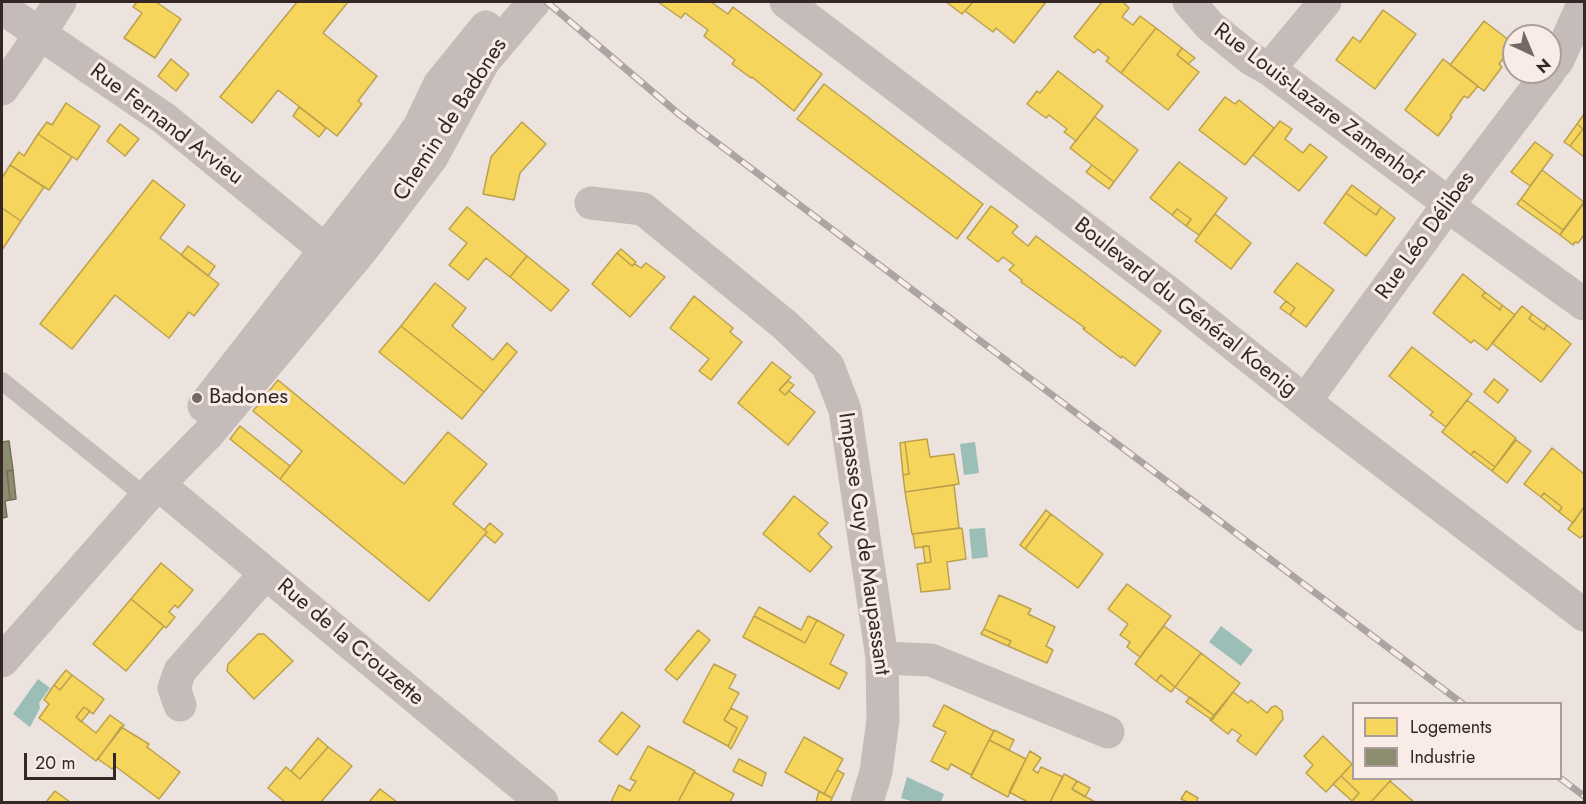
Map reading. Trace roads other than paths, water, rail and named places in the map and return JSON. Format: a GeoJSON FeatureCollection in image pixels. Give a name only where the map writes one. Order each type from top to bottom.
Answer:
{"type":"FeatureCollection","features":[{"type":"Feature","properties":{"kind":"street"},"geometry":{"type":"LineString","coordinates":[[2,89],[60,2]]}},
{"type":"Feature","properties":{"kind":"street","name":"Chemin de Badones"},"geometry":{"type":"LineString","coordinates":[[2,661],[152,491],[208,434],[361,251],[432,157],[476,55],[508,2]]}},
{"type":"Feature","properties":{"kind":"street","name":"Chemin de Badones"},"geometry":{"type":"LineString","coordinates":[[152,491],[167,456],[324,249],[414,135],[440,85],[534,2]]}},
{"type":"Feature","properties":{"kind":"street","name":"Boulevard du Général Koenig"},"geometry":{"type":"LineString","coordinates":[[786,2],[1169,293],[1305,401],[1584,615]]}},
{"type":"Feature","properties":{"kind":"street","name":"Rue Louis-Lazare Zamenhof"},"geometry":{"type":"LineString","coordinates":[[1189,2],[1210,26],[1251,59],[1269,69],[1448,205],[1584,303]]}},
{"type":"Feature","properties":{"kind":"street"},"geometry":{"type":"LineString","coordinates":[[1269,69],[1325,2]]}},
{"type":"Feature","properties":{"kind":"street","name":"Rue Léo Délibes"},"geometry":{"type":"LineString","coordinates":[[1562,51],[1584,2]]}},
{"type":"Feature","properties":{"kind":"street","name":"Rue Fernand Arvieu"},"geometry":{"type":"LineString","coordinates":[[2,8],[154,111],[324,249]]}},
{"type":"Feature","properties":{"kind":"street","name":"Rue Léo Délibes"},"geometry":{"type":"LineString","coordinates":[[1305,401],[1539,84]]}},
{"type":"Feature","properties":{"kind":"street","name":"Impasse Guy de Maupassant"},"geometry":{"type":"LineString","coordinates":[[591,203],[643,209],[785,325],[828,366],[845,410],[882,658],[883,720],[876,772],[867,802]]}},
{"type":"Feature","properties":{"kind":"street","name":"Chemin de Badones"},"geometry":{"type":"LineString","coordinates":[[301,323],[309,296],[332,263],[324,249]]}},
{"type":"Feature","properties":{"kind":"street","name":"Rue de la Crouzette"},"geometry":{"type":"LineString","coordinates":[[152,491],[265,574],[542,802]]}},
{"type":"Feature","properties":{"kind":"street"},"geometry":{"type":"LineString","coordinates":[[180,705],[174,688],[180,671],[265,574]]}},
{"type":"Feature","properties":{"kind":"street"},"geometry":{"type":"LineString","coordinates":[[882,658],[931,660],[1108,732]]}},
{"type":"Feature","properties":{"kind":"lane"},"geometry":{"type":"LineString","coordinates":[[2,381],[152,491]]}},
{"type":"Feature","properties":{"kind":"water"},"geometry":{"type":"Polygon","coordinates":[[[975,442],[979,473],[964,475],[960,444],[975,442]]]}},
{"type":"Feature","properties":{"kind":"water"},"geometry":{"type":"Polygon","coordinates":[[[985,528],[988,557],[972,559],[969,529],[985,528]]]}},
{"type":"Feature","properties":{"kind":"water"},"geometry":{"type":"Polygon","coordinates":[[[1221,626],[1253,650],[1241,666],[1209,642],[1221,626]]]}},
{"type":"Feature","properties":{"kind":"water"},"geometry":{"type":"Polygon","coordinates":[[[38,679],[50,688],[39,703],[40,708],[30,727],[13,714],[38,679]]]}},
{"type":"Feature","properties":{"kind":"water"},"geometry":{"type":"Polygon","coordinates":[[[907,777],[944,794],[941,802],[914,802],[901,798],[907,777]]]}},
{"type":"Feature","properties":{"kind":"railway"},"geometry":{"type":"LineString","coordinates":[[547,2],[680,115],[1460,702]]}},
{"type":"Feature","properties":{"kind":"railway"},"geometry":{"type":"LineString","coordinates":[[1562,780],[1584,796]]}},
{"type":"Feature","properties":{"kind":"place","name":"Badones"},"geometry":{"type":"Point","coordinates":[197,398]}}]}
